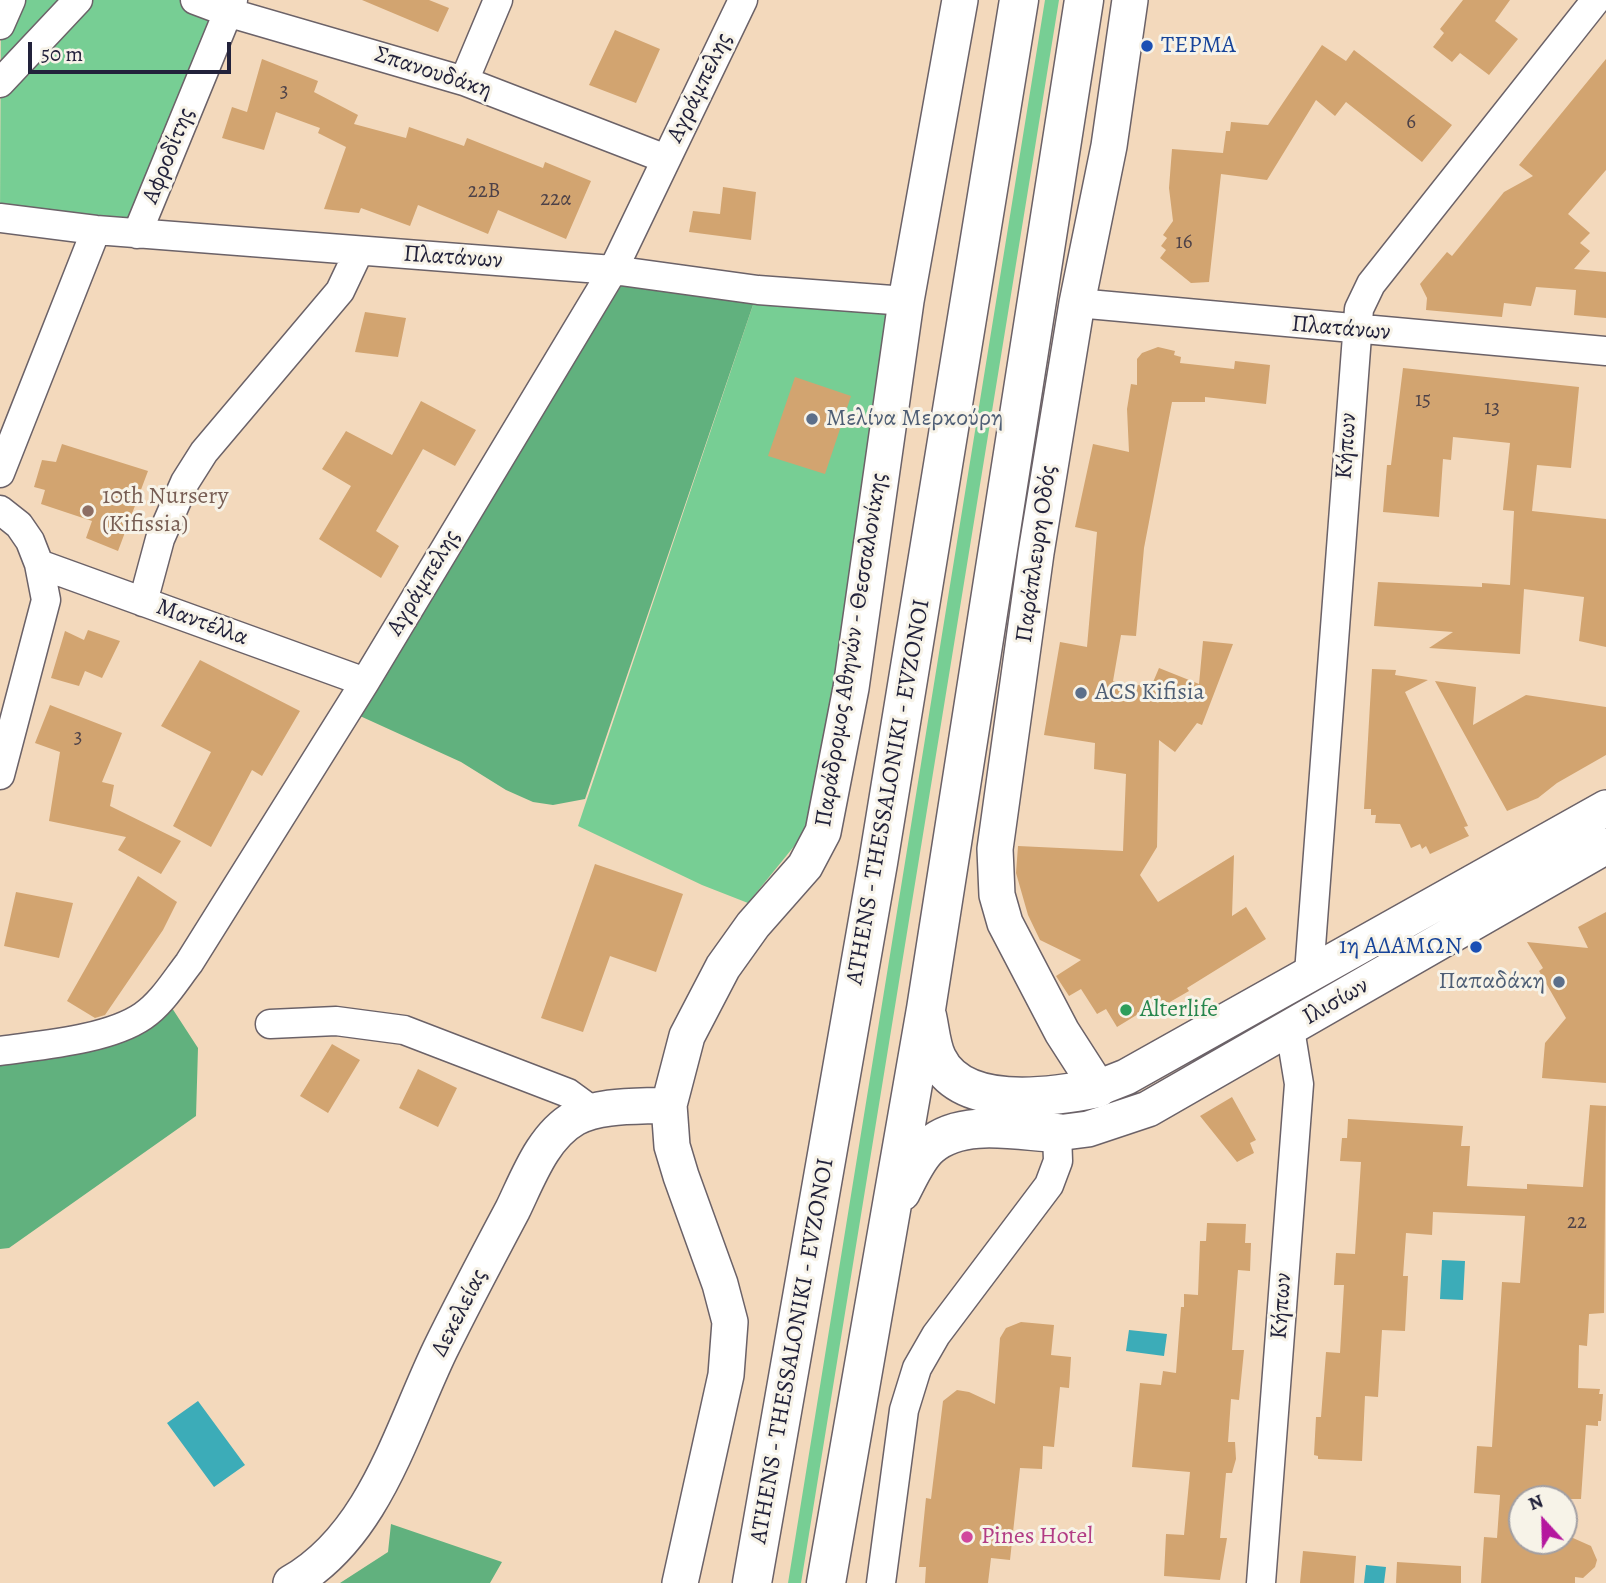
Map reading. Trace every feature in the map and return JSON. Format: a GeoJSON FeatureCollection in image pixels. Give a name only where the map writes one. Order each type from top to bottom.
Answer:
{"type":"FeatureCollection","features":[{"type":"Feature","properties":{"kind":"highway","name":"ATHENS - THESSALONIKI - EVZONOI"},"geometry":{"type":"LineString","coordinates":[[752,1583],[878,863],[1019,0]]}},
{"type":"Feature","properties":{"kind":"highway"},"geometry":{"type":"LineString","coordinates":[[826,1583],[926,1009],[1084,0]]}},
{"type":"Feature","properties":{"kind":"highway"},"geometry":{"type":"LineString","coordinates":[[926,1009],[937,1059],[949,1074],[965,1086],[984,1093],[1037,1097],[1098,1088]]}},
{"type":"Feature","properties":{"kind":"highway"},"geometry":{"type":"LineString","coordinates":[[888,1219],[919,1159],[930,1146],[945,1136],[982,1129],[1056,1133]]}},
{"type":"Feature","properties":{"kind":"main road","name":"Παράδρομος Αθηνών - Θεσσαλονίκης"},"geometry":{"type":"LineString","coordinates":[[680,1583],[726,1375],[730,1322],[720,1284],[672,1146],[669,1105],[687,1037],[723,967],[753,925],[805,866],[823,832],[851,688],[906,301],[960,0]]}},
{"type":"Feature","properties":{"kind":"main road","name":"Παράπλευρη Οδός"},"geometry":{"type":"LineString","coordinates":[[1098,1088],[1076,1057],[1005,922],[997,895],[995,849],[1035,553],[1077,303],[1109,146],[1130,0]]}},
{"type":"Feature","properties":{"kind":"main road","name":"Ιλισίων"},"geometry":{"type":"LineString","coordinates":[[1098,1088],[1126,1077],[1606,807]]}},
{"type":"Feature","properties":{"kind":"main road","name":"Ιλισίων"},"geometry":{"type":"LineString","coordinates":[[1056,1133],[1088,1129],[1148,1109],[1606,846]]}},
{"type":"Feature","properties":{"kind":"main road","name":"Δεκελείας"},"geometry":{"type":"LineString","coordinates":[[290,1583],[319,1563],[338,1545],[357,1519],[395,1453],[439,1352],[547,1145],[567,1123],[594,1112],[669,1105]]}},
{"type":"Feature","properties":{"kind":"street"},"geometry":{"type":"LineString","coordinates":[[0,26],[10,0]]}},
{"type":"Feature","properties":{"kind":"street"},"geometry":{"type":"LineString","coordinates":[[0,83],[78,0]]}},
{"type":"Feature","properties":{"kind":"street","name":"Σπανουδάκη"},"geometry":{"type":"LineString","coordinates":[[195,0],[230,6],[464,81],[666,159]]}},
{"type":"Feature","properties":{"kind":"street"},"geometry":{"type":"LineString","coordinates":[[464,81],[498,0]]}},
{"type":"Feature","properties":{"kind":"street","name":"Αγράμπελης"},"geometry":{"type":"LineString","coordinates":[[0,1051],[54,1043],[121,1027],[143,1016],[165,995],[208,934],[365,682],[613,270],[743,0]]}},
{"type":"Feature","properties":{"kind":"street","name":"Κήπων"},"geometry":{"type":"LineString","coordinates":[[1309,973],[1355,330],[1359,309],[1370,284],[1596,0]]}},
{"type":"Feature","properties":{"kind":"street","name":"Αφροδίτης"},"geometry":{"type":"LineString","coordinates":[[137,234],[230,6]]}},
{"type":"Feature","properties":{"kind":"street","name":"Πλατάνων"},"geometry":{"type":"LineString","coordinates":[[0,218],[137,234],[613,270],[758,290],[906,301]]}},
{"type":"Feature","properties":{"kind":"street"},"geometry":{"type":"LineString","coordinates":[[0,473],[96,230]]}},
{"type":"Feature","properties":{"kind":"street"},"geometry":{"type":"LineString","coordinates":[[143,602],[160,539],[185,482],[221,431],[340,291],[359,251]]}},
{"type":"Feature","properties":{"kind":"street","name":"Πλατάνων"},"geometry":{"type":"LineString","coordinates":[[1077,303],[1606,351]]}},
{"type":"Feature","properties":{"kind":"street"},"geometry":{"type":"LineString","coordinates":[[0,510],[25,533],[41,570],[45,609],[0,775]]}},
{"type":"Feature","properties":{"kind":"street","name":"Μαντέλλα"},"geometry":{"type":"LineString","coordinates":[[41,570],[143,602],[365,682]]}},
{"type":"Feature","properties":{"kind":"street"},"geometry":{"type":"LineString","coordinates":[[270,1024],[336,1021],[404,1030],[568,1093],[594,1112]]}},
{"type":"Feature","properties":{"kind":"street","name":"Κήπων"},"geometry":{"type":"LineString","coordinates":[[1261,1583],[1299,1084],[1290,1029]]}},
{"type":"Feature","properties":{"kind":"street"},"geometry":{"type":"LineString","coordinates":[[881,1583],[904,1410],[917,1368],[936,1335],[1049,1185],[1058,1161],[1056,1133]]}},
{"type":"Feature","properties":{"kind":"green space"},"geometry":{"type":"Polygon","coordinates":[[[1,0],[239,0],[137,234],[0,216],[1,0]]]}},
{"type":"Feature","properties":{"kind":"green space"},"geometry":{"type":"Polygon","coordinates":[[[1045,0],[1059,0],[801,1583],[788,1583],[1045,0]]]}},
{"type":"Feature","properties":{"kind":"green space"},"geometry":{"type":"Polygon","coordinates":[[[623,283],[754,302],[585,799],[553,805],[533,802],[506,790],[461,762],[360,716],[623,283]]]}},
{"type":"Feature","properties":{"kind":"green space"},"geometry":{"type":"Polygon","coordinates":[[[754,302],[889,311],[819,784],[804,834],[748,903],[702,885],[578,826],[754,302]]]}},
{"type":"Feature","properties":{"kind":"green space"},"geometry":{"type":"Polygon","coordinates":[[[172,1008],[198,1048],[196,1116],[9,1248],[0,1249],[0,1063],[172,1008]]]}},
{"type":"Feature","properties":{"kind":"green space"},"geometry":{"type":"Polygon","coordinates":[[[391,1524],[502,1562],[490,1583],[340,1583],[388,1552],[391,1524]]]}},
{"type":"Feature","properties":{"kind":"water"},"geometry":{"type":"Polygon","coordinates":[[[1442,1260],[1465,1261],[1463,1300],[1440,1299],[1442,1260]]]}},
{"type":"Feature","properties":{"kind":"water"},"geometry":{"type":"Polygon","coordinates":[[[1129,1330],[1167,1334],[1164,1356],[1126,1351],[1129,1330]]]}},
{"type":"Feature","properties":{"kind":"water"},"geometry":{"type":"Polygon","coordinates":[[[198,1401],[245,1465],[214,1487],[167,1423],[198,1401]]]}},
{"type":"Feature","properties":{"kind":"water"},"geometry":{"type":"Polygon","coordinates":[[[1366,1565],[1386,1567],[1384,1583],[1364,1583],[1366,1565]]]}},
{"type":"Feature","properties":{"kind":"building"},"geometry":{"type":"Polygon","coordinates":[[[362,0],[429,0],[449,8],[438,32],[362,0]]]}},
{"type":"Feature","properties":{"kind":"building"},"geometry":{"type":"Polygon","coordinates":[[[1463,0],[1510,0],[1495,21],[1518,39],[1489,75],[1460,53],[1452,62],[1433,47],[1444,33],[1440,29],[1463,0]]]}},
{"type":"Feature","properties":{"kind":"building"},"geometry":{"type":"Polygon","coordinates":[[[615,30],[660,49],[636,103],[589,85],[615,30]]]}},
{"type":"Feature","properties":{"kind":"building"},"geometry":{"type":"Polygon","coordinates":[[[1322,45],[1346,61],[1354,50],[1452,125],[1422,162],[1346,102],[1335,116],[1316,100],[1267,180],[1221,174],[1209,282],[1191,283],[1160,258],[1166,250],[1161,246],[1167,238],[1163,235],[1173,221],[1169,188],[1172,149],[1223,153],[1226,131],[1230,131],[1231,122],[1268,125],[1322,45]]]}},
{"type":"Feature","properties":{"kind":"building"},"geometry":{"type":"Polygon","coordinates":[[[262,59],[318,81],[314,92],[358,115],[354,124],[406,138],[409,127],[464,146],[467,138],[543,168],[545,162],[591,181],[566,239],[498,210],[488,234],[418,205],[410,226],[361,208],[359,213],[324,209],[346,147],[318,133],[320,128],[276,112],[264,150],[222,138],[232,107],[247,112],[262,59]]]}},
{"type":"Feature","properties":{"kind":"building"},"geometry":{"type":"Polygon","coordinates":[[[1606,59],[1606,170],[1568,214],[1590,233],[1580,243],[1590,251],[1574,269],[1606,272],[1606,318],[1574,315],[1576,290],[1536,287],[1531,306],[1504,303],[1502,317],[1426,310],[1427,298],[1420,284],[1447,252],[1452,256],[1504,192],[1533,176],[1519,165],[1606,59]]]}},
{"type":"Feature","properties":{"kind":"building"},"geometry":{"type":"Polygon","coordinates":[[[723,187],[756,192],[751,240],[689,232],[693,211],[720,214],[723,187]]]}},
{"type":"Feature","properties":{"kind":"building"},"geometry":{"type":"Polygon","coordinates":[[[365,312],[406,318],[398,357],[355,352],[365,312]]]}},
{"type":"Feature","properties":{"kind":"building"},"geometry":{"type":"Polygon","coordinates":[[[1158,347],[1175,351],[1174,355],[1181,357],[1180,363],[1234,369],[1235,361],[1270,365],[1266,404],[1205,397],[1205,402],[1172,402],[1144,548],[1136,636],[1121,635],[1113,681],[1151,687],[1159,668],[1199,684],[1203,641],[1233,644],[1202,725],[1197,723],[1175,752],[1159,740],[1157,847],[1140,875],[1158,902],[1234,855],[1232,916],[1246,907],[1266,939],[1187,988],[1189,991],[1163,1006],[1161,1011],[1148,1008],[1117,1027],[1106,1009],[1097,1014],[1081,989],[1069,996],[1056,976],[1081,960],[1040,940],[1028,915],[1016,873],[1018,846],[1123,851],[1126,774],[1094,769],[1095,743],[1044,735],[1060,642],[1087,647],[1097,532],[1075,527],[1093,444],[1129,452],[1127,409],[1131,384],[1137,385],[1137,359],[1142,353],[1158,347]]]}},
{"type":"Feature","properties":{"kind":"building"},"geometry":{"type":"Polygon","coordinates":[[[1403,368],[1579,387],[1571,468],[1537,465],[1532,511],[1606,519],[1606,647],[1579,641],[1584,597],[1524,589],[1520,654],[1429,648],[1453,632],[1374,626],[1378,582],[1482,587],[1482,583],[1510,585],[1514,511],[1503,510],[1510,443],[1453,437],[1451,460],[1443,459],[1439,517],[1383,512],[1387,465],[1391,465],[1403,368]]]}},
{"type":"Feature","properties":{"kind":"building","name":"Μελίνα Μερκούρη"},"geometry":{"type":"Polygon","coordinates":[[[795,377],[851,396],[825,474],[768,456],[795,377]]]}},
{"type":"Feature","properties":{"kind":"building"},"geometry":{"type":"Polygon","coordinates":[[[421,401],[476,430],[455,466],[423,449],[376,531],[399,546],[381,578],[319,539],[351,486],[322,469],[346,431],[392,455],[421,401]]]}},
{"type":"Feature","properties":{"kind":"building"},"geometry":{"type":"Polygon","coordinates":[[[62,444],[148,471],[118,551],[86,538],[92,521],[41,504],[45,490],[34,487],[42,460],[56,462],[62,444]]]}},
{"type":"Feature","properties":{"kind":"building"},"geometry":{"type":"Polygon","coordinates":[[[88,630],[120,641],[102,678],[85,671],[79,686],[51,678],[65,631],[84,640],[88,630]]]}},
{"type":"Feature","properties":{"kind":"building"},"geometry":{"type":"Polygon","coordinates":[[[200,660],[300,711],[262,776],[252,770],[211,847],[173,826],[211,752],[161,726],[200,660]]]}},
{"type":"Feature","properties":{"kind":"building"},"geometry":{"type":"Polygon","coordinates":[[[1372,669],[1396,670],[1395,675],[1428,680],[1405,692],[1468,826],[1464,827],[1469,836],[1430,854],[1426,846],[1422,849],[1420,844],[1411,848],[1400,824],[1375,823],[1376,815],[1371,815],[1371,809],[1364,809],[1372,669]]]}},
{"type":"Feature","properties":{"kind":"building"},"geometry":{"type":"Polygon","coordinates":[[[1435,681],[1476,687],[1473,725],[1526,695],[1606,707],[1606,755],[1557,783],[1538,798],[1507,811],[1435,681]]]}},
{"type":"Feature","properties":{"kind":"building"},"geometry":{"type":"Polygon","coordinates":[[[50,705],[122,733],[102,782],[114,785],[110,806],[181,841],[161,874],[118,850],[126,837],[49,821],[60,752],[35,743],[50,705]]]}},
{"type":"Feature","properties":{"kind":"building"},"geometry":{"type":"Polygon","coordinates":[[[595,864],[683,894],[656,972],[610,956],[583,1032],[541,1018],[595,864]]]}},
{"type":"Feature","properties":{"kind":"building"},"geometry":{"type":"Polygon","coordinates":[[[138,876],[177,902],[163,930],[105,1015],[95,1018],[67,1001],[138,876]]]}},
{"type":"Feature","properties":{"kind":"building"},"geometry":{"type":"Polygon","coordinates":[[[16,892],[73,903],[59,958],[4,946],[16,892]]]}},
{"type":"Feature","properties":{"kind":"building"},"geometry":{"type":"Polygon","coordinates":[[[1606,912],[1606,1083],[1542,1078],[1545,1043],[1566,1018],[1539,971],[1543,968],[1527,942],[1588,948],[1578,927],[1606,912]]]}},
{"type":"Feature","properties":{"kind":"building"},"geometry":{"type":"Polygon","coordinates":[[[332,1044],[360,1060],[328,1113],[300,1096],[332,1044]]]}},
{"type":"Feature","properties":{"kind":"building"},"geometry":{"type":"Polygon","coordinates":[[[418,1069],[457,1088],[438,1127],[399,1108],[418,1069]]]}},
{"type":"Feature","properties":{"kind":"building"},"geometry":{"type":"Polygon","coordinates":[[[1232,1097],[1256,1140],[1250,1143],[1254,1153],[1237,1162],[1200,1116],[1232,1097]]]}},
{"type":"Feature","properties":{"kind":"building"},"geometry":{"type":"Polygon","coordinates":[[[1590,1105],[1606,1106],[1604,1313],[1589,1314],[1587,1346],[1579,1345],[1578,1388],[1600,1389],[1599,1394],[1603,1394],[1601,1421],[1598,1421],[1598,1426],[1586,1425],[1581,1499],[1578,1499],[1578,1485],[1508,1485],[1508,1555],[1578,1555],[1578,1540],[1591,1546],[1597,1560],[1595,1567],[1583,1578],[1575,1577],[1575,1583],[1481,1583],[1484,1537],[1497,1538],[1500,1495],[1474,1493],[1477,1446],[1492,1447],[1502,1282],[1520,1283],[1525,1216],[1433,1212],[1432,1235],[1406,1233],[1403,1276],[1408,1276],[1405,1331],[1382,1330],[1378,1397],[1365,1396],[1362,1461],[1318,1459],[1318,1456],[1314,1455],[1316,1417],[1321,1417],[1326,1352],[1340,1353],[1344,1285],[1334,1285],[1336,1253],[1355,1254],[1361,1162],[1340,1161],[1342,1138],[1347,1138],[1348,1119],[1463,1126],[1461,1146],[1470,1146],[1467,1186],[1527,1189],[1527,1184],[1583,1187],[1590,1105]]]}},
{"type":"Feature","properties":{"kind":"building"},"geometry":{"type":"Polygon","coordinates":[[[1207,1223],[1246,1224],[1245,1243],[1251,1243],[1250,1271],[1238,1270],[1232,1350],[1244,1350],[1239,1400],[1231,1399],[1228,1442],[1235,1442],[1236,1459],[1232,1473],[1226,1473],[1220,1538],[1227,1538],[1220,1580],[1164,1576],[1166,1534],[1184,1535],[1190,1472],[1132,1467],[1140,1383],[1161,1385],[1163,1371],[1176,1373],[1181,1307],[1184,1307],[1184,1294],[1198,1295],[1200,1241],[1206,1241],[1207,1223]]]}},
{"type":"Feature","properties":{"kind":"building"},"geometry":{"type":"Polygon","coordinates":[[[1021,1322],[1054,1325],[1051,1355],[1071,1357],[1069,1388],[1060,1387],[1054,1447],[1043,1446],[1042,1469],[1020,1468],[1010,1560],[991,1558],[988,1583],[925,1583],[926,1567],[919,1567],[926,1498],[931,1499],[943,1401],[957,1390],[969,1392],[995,1404],[1000,1338],[1006,1328],[1021,1322]]]}},
{"type":"Feature","properties":{"kind":"building"},"geometry":{"type":"Polygon","coordinates":[[[1303,1551],[1356,1556],[1354,1583],[1300,1583],[1303,1551]]]}},
{"type":"Feature","properties":{"kind":"building"},"geometry":{"type":"Polygon","coordinates":[[[1397,1562],[1461,1566],[1461,1583],[1396,1583],[1397,1562]]]}},
{"type":"Feature","properties":{"kind":"place","name":"ΤΕΡΜΑ"},"geometry":{"type":"Point","coordinates":[1147,46]}},
{"type":"Feature","properties":{"kind":"place","name":"Μελίνα Μερκούρη"},"geometry":{"type":"Point","coordinates":[812,419]}},
{"type":"Feature","properties":{"kind":"place","name":"10th Nursery (Kifissia)"},"geometry":{"type":"Point","coordinates":[88,511]}},
{"type":"Feature","properties":{"kind":"place","name":"ACS Kifisia"},"geometry":{"type":"Point","coordinates":[1081,693]}},
{"type":"Feature","properties":{"kind":"place","name":"1η ΑΔΑΜΩΝ"},"geometry":{"type":"Point","coordinates":[1476,947]}},
{"type":"Feature","properties":{"kind":"place","name":"Παπαδάκη"},"geometry":{"type":"Point","coordinates":[1559,982]}},
{"type":"Feature","properties":{"kind":"place","name":"Alterlife"},"geometry":{"type":"Point","coordinates":[1126,1010]}},
{"type":"Feature","properties":{"kind":"place","name":"Pines Hotel"},"geometry":{"type":"Point","coordinates":[967,1537]}}]}
